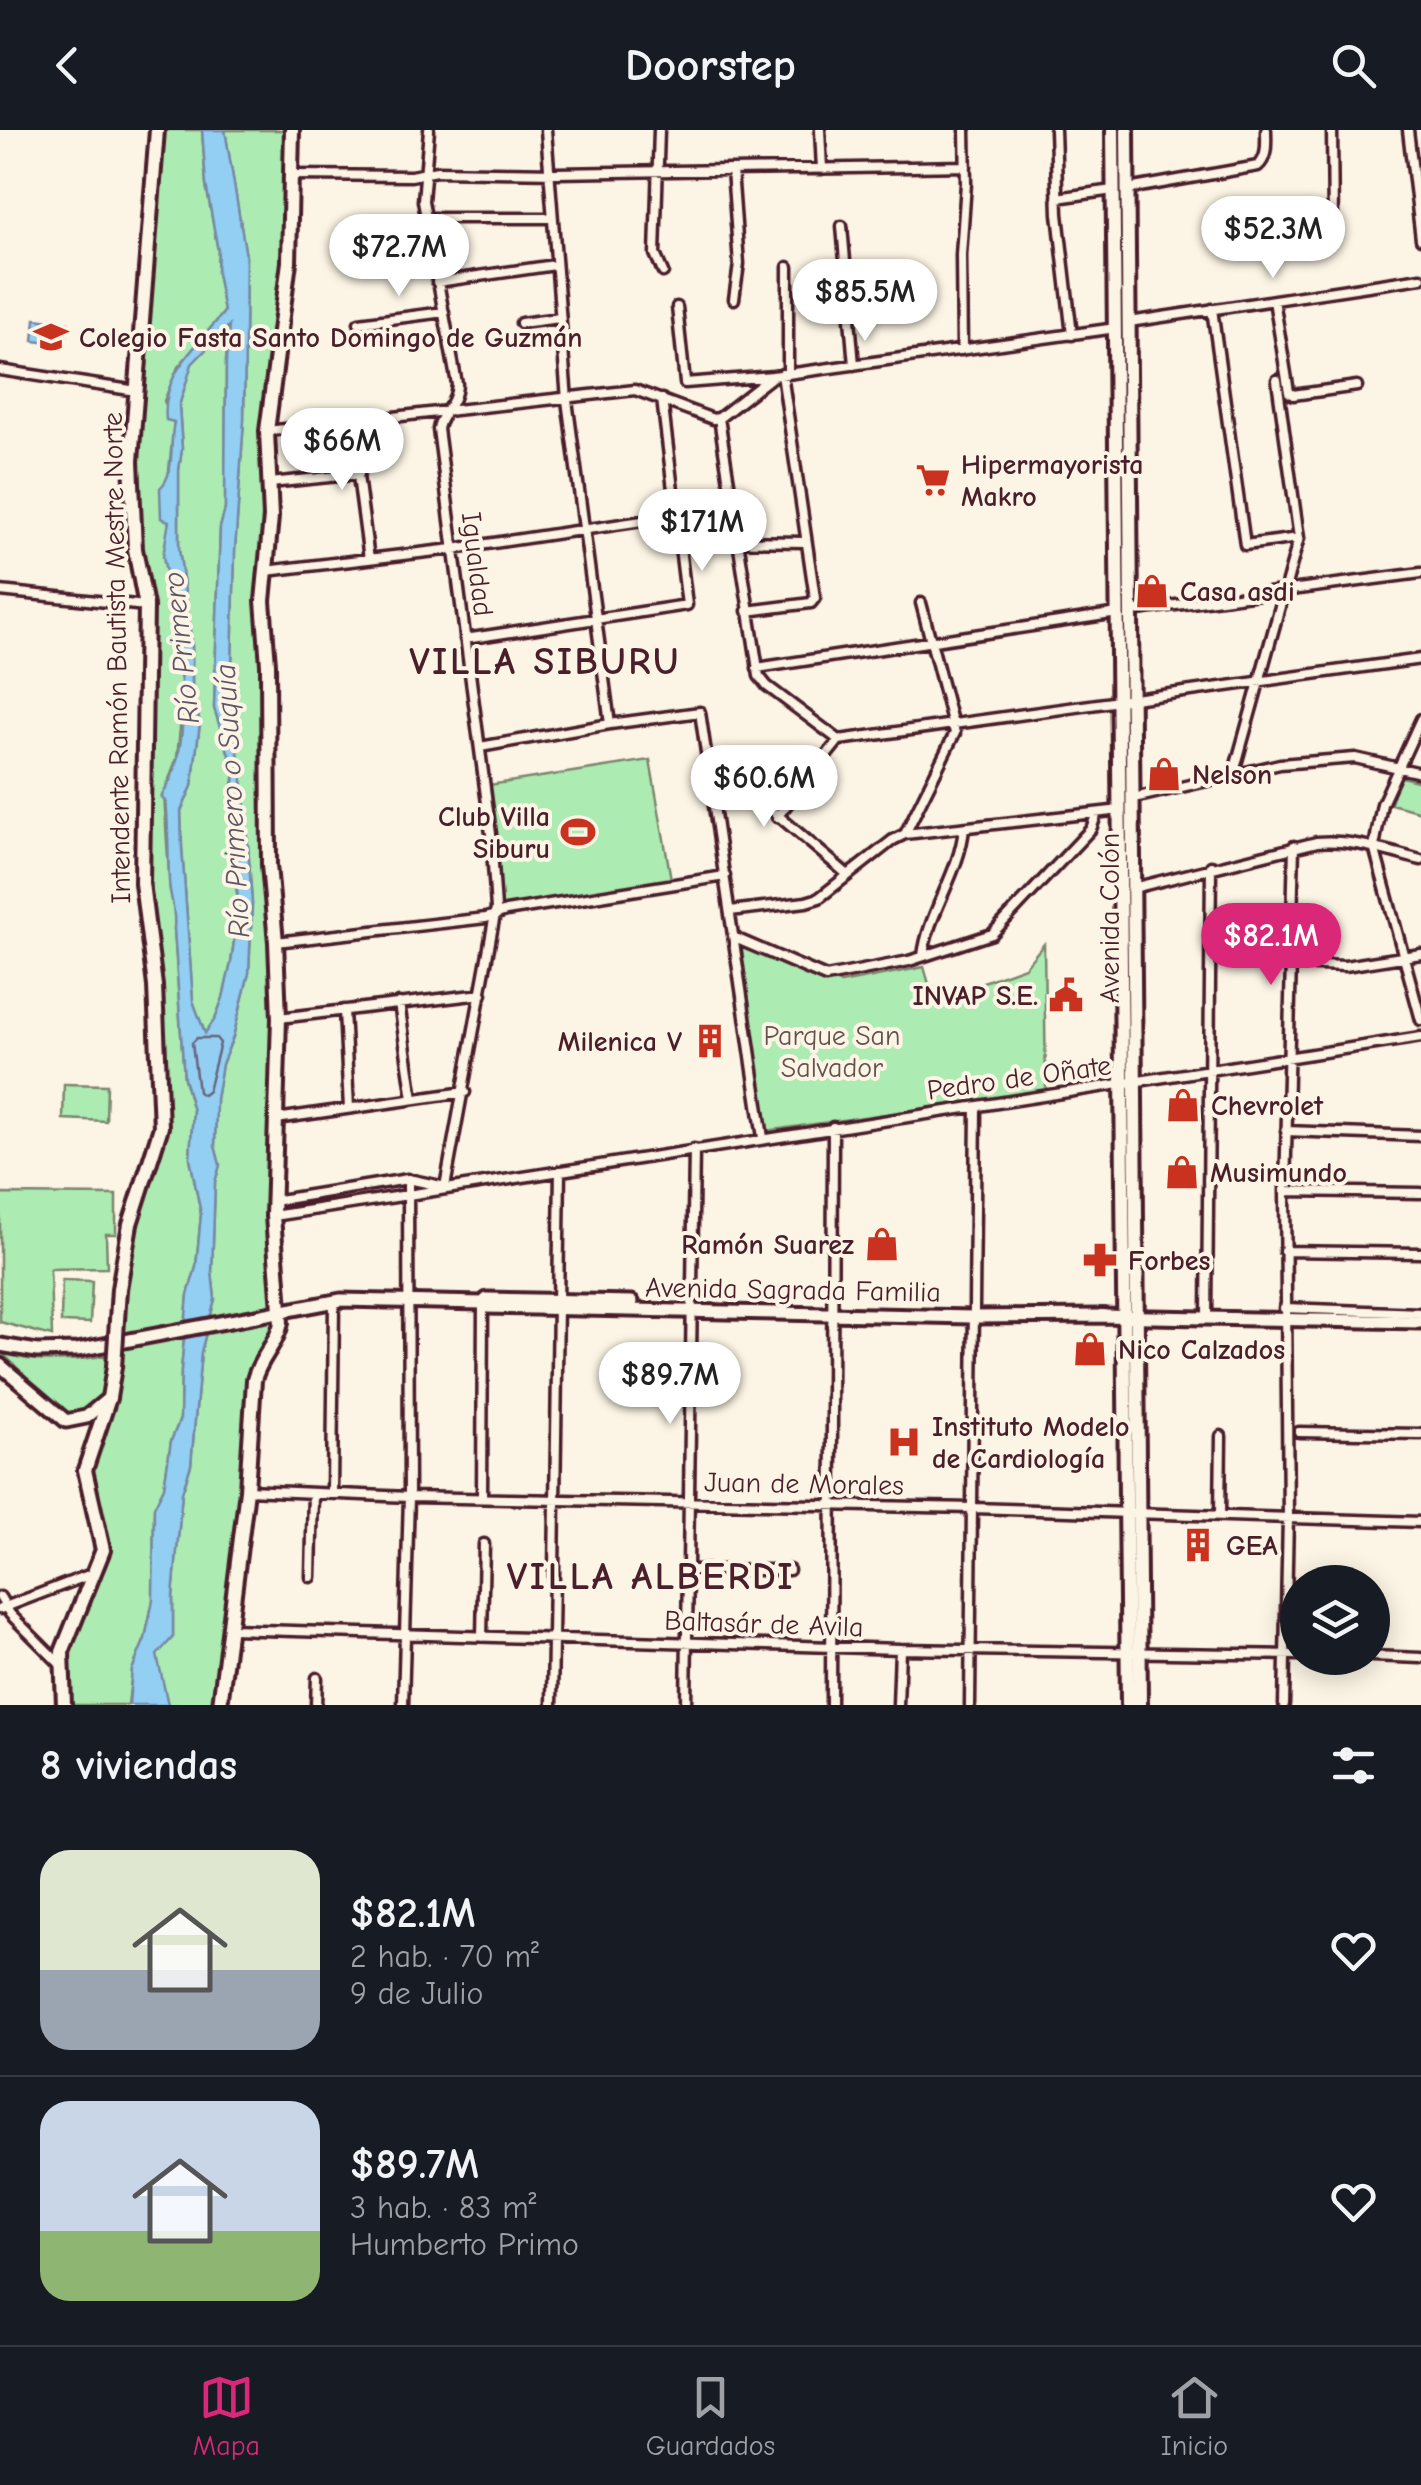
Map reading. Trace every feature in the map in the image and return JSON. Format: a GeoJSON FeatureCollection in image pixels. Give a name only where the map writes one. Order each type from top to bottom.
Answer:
{"type":"FeatureCollection","features":[{"type":"Feature","properties":{"kind":"main road","name":"Intendente Ramón Bautista Mestre Norte"},"geometry":{"type":"LineString","coordinates":[[64,1705],[62,1652],[102,1550],[85,1470],[109,1398],[130,1224],[161,1127],[156,986],[142,883],[146,606],[133,519],[131,462],[157,130]]}},
{"type":"Feature","properties":{"kind":"main road"},"geometry":{"type":"LineString","coordinates":[[220,1705],[246,1490],[254,1380],[278,1336],[281,1312],[273,1216],[278,1018],[268,865],[268,664],[263,601],[272,516],[268,431],[285,303],[292,130]]}},
{"type":"Feature","properties":{"kind":"main road","name":"Avenida Colón"},"geometry":{"type":"LineString","coordinates":[[1113,130],[1124,612],[1121,810],[1129,1084],[1134,1652],[1140,1705]]}},
{"type":"Feature","properties":{"kind":"main road","name":"Avenida Colón"},"geometry":{"type":"LineString","coordinates":[[1124,612],[1130,321],[1127,130]]}},
{"type":"Feature","properties":{"kind":"main road","name":"Avenida Colón"},"geometry":{"type":"LineString","coordinates":[[1125,701],[1134,798],[1129,1084]]}},
{"type":"Feature","properties":{"kind":"main road","name":"Avenida Sagrada Familia"},"geometry":{"type":"LineString","coordinates":[[0,1345],[60,1352],[334,1302],[409,1300],[1207,1318],[1284,1314],[1421,1322]]}},
{"type":"Feature","properties":{"kind":"main road"},"geometry":{"type":"LineString","coordinates":[[0,1365],[66,1422],[86,1417],[109,1398]]}},
{"type":"Feature","properties":{"kind":"main road","name":"Avenida Colón"},"geometry":{"type":"LineString","coordinates":[[1128,1705],[1134,1652]]}},
{"type":"Feature","properties":{"kind":"street","name":"Igualdad"},"geometry":{"type":"LineString","coordinates":[[430,130],[424,173],[426,218],[457,384],[456,398],[438,430],[480,747],[496,914],[445,1188]]}},
{"type":"Feature","properties":{"kind":"street"},"geometry":{"type":"LineString","coordinates":[[546,130],[567,400],[610,724]]}},
{"type":"Feature","properties":{"kind":"street"},"geometry":{"type":"LineString","coordinates":[[659,130],[656,254],[663,272]]}},
{"type":"Feature","properties":{"kind":"street"},"geometry":{"type":"LineString","coordinates":[[820,130],[822,169]]}},
{"type":"Feature","properties":{"kind":"street"},"geometry":{"type":"LineString","coordinates":[[962,350],[960,254],[965,130]]}},
{"type":"Feature","properties":{"kind":"street"},"geometry":{"type":"LineString","coordinates":[[1054,130],[1072,334]]}},
{"type":"Feature","properties":{"kind":"street"},"geometry":{"type":"LineString","coordinates":[[1128,189],[1258,166],[1263,162],[1266,130]]}},
{"type":"Feature","properties":{"kind":"street"},"geometry":{"type":"LineString","coordinates":[[1332,130],[1333,227]]}},
{"type":"Feature","properties":{"kind":"street"},"geometry":{"type":"LineString","coordinates":[[1408,130],[1416,159],[1421,238]]}},
{"type":"Feature","properties":{"kind":"street"},"geometry":{"type":"LineString","coordinates":[[291,175],[437,170],[966,166]]}},
{"type":"Feature","properties":{"kind":"street"},"geometry":{"type":"LineString","coordinates":[[732,170],[739,264],[734,299]]}},
{"type":"Feature","properties":{"kind":"street"},"geometry":{"type":"LineString","coordinates":[[1057,198],[1113,190]]}},
{"type":"Feature","properties":{"kind":"street"},"geometry":{"type":"LineString","coordinates":[[426,218],[552,218]]}},
{"type":"Feature","properties":{"kind":"street"},"geometry":{"type":"LineString","coordinates":[[842,226],[854,365]]}},
{"type":"Feature","properties":{"kind":"street"},"geometry":{"type":"LineString","coordinates":[[437,282],[555,265]]}},
{"type":"Feature","properties":{"kind":"street"},"geometry":{"type":"LineString","coordinates":[[747,611],[810,603],[815,598],[781,374],[788,267]]}},
{"type":"Feature","properties":{"kind":"street"},"geometry":{"type":"LineString","coordinates":[[677,307],[685,383],[854,365],[1115,329],[1130,321],[1421,278]]}},
{"type":"Feature","properties":{"kind":"street"},"geometry":{"type":"LineString","coordinates":[[1274,300],[1289,392],[1293,395],[1357,386]]}},
{"type":"Feature","properties":{"kind":"street"},"geometry":{"type":"LineString","coordinates":[[1212,309],[1244,546],[1299,538]]}},
{"type":"Feature","properties":{"kind":"street"},"geometry":{"type":"LineString","coordinates":[[359,323],[444,312]]}},
{"type":"Feature","properties":{"kind":"street"},"geometry":{"type":"LineString","coordinates":[[521,323],[560,318]]}},
{"type":"Feature","properties":{"kind":"street"},"geometry":{"type":"LineString","coordinates":[[0,370],[137,391]]}},
{"type":"Feature","properties":{"kind":"street"},"geometry":{"type":"LineString","coordinates":[[268,431],[635,390],[707,418],[718,418],[781,374]]}},
{"type":"Feature","properties":{"kind":"street"},"geometry":{"type":"LineString","coordinates":[[1234,772],[1299,538],[1277,380]]}},
{"type":"Feature","properties":{"kind":"street"},"geometry":{"type":"LineString","coordinates":[[465,639],[687,605],[662,399]]}},
{"type":"Feature","properties":{"kind":"street"},"geometry":{"type":"LineString","coordinates":[[718,418],[756,668],[762,682],[839,740]]}},
{"type":"Feature","properties":{"kind":"street"},"geometry":{"type":"LineString","coordinates":[[351,422],[369,559]]}},
{"type":"Feature","properties":{"kind":"street"},"geometry":{"type":"LineString","coordinates":[[270,483],[359,474]]}},
{"type":"Feature","properties":{"kind":"street"},"geometry":{"type":"LineString","coordinates":[[266,570],[453,549],[676,516]]}},
{"type":"Feature","properties":{"kind":"street"},"geometry":{"type":"LineString","coordinates":[[680,547],[736,540],[806,542]]}},
{"type":"Feature","properties":{"kind":"street"},"geometry":{"type":"LineString","coordinates":[[756,668],[1124,612],[1421,573]]}},
{"type":"Feature","properties":{"kind":"street"},"geometry":{"type":"LineString","coordinates":[[0,591],[146,606]]}},
{"type":"Feature","properties":{"kind":"street"},"geometry":{"type":"LineString","coordinates":[[905,834],[954,739],[955,723],[921,603]]}},
{"type":"Feature","properties":{"kind":"street"},"geometry":{"type":"LineString","coordinates":[[777,816],[839,740],[1421,659]]}},
{"type":"Feature","properties":{"kind":"street"},"geometry":{"type":"LineString","coordinates":[[480,747],[700,712],[763,1138]]}},
{"type":"Feature","properties":{"kind":"street"},"geometry":{"type":"LineString","coordinates":[[1421,720],[1382,804],[1374,847],[1421,1020]]}},
{"type":"Feature","properties":{"kind":"street"},"geometry":{"type":"LineString","coordinates":[[706,755],[848,875]]}},
{"type":"Feature","properties":{"kind":"street"},"geometry":{"type":"LineString","coordinates":[[1134,798],[1280,764],[1347,758],[1421,772]]}},
{"type":"Feature","properties":{"kind":"street"},"geometry":{"type":"LineString","coordinates":[[713,794],[740,784]]}},
{"type":"Feature","properties":{"kind":"street"},"geometry":{"type":"LineString","coordinates":[[730,911],[812,901],[905,834],[1121,810]]}},
{"type":"Feature","properties":{"kind":"street"},"geometry":{"type":"LineString","coordinates":[[735,938],[831,978],[923,956],[992,934],[1092,829],[1097,813]]}},
{"type":"Feature","properties":{"kind":"street"},"geometry":{"type":"LineString","coordinates":[[923,956],[925,939],[962,845],[964,828]]}},
{"type":"Feature","properties":{"kind":"street"},"geometry":{"type":"LineString","coordinates":[[1132,888],[1294,846],[1330,841],[1374,847],[1421,860]]}},
{"type":"Feature","properties":{"kind":"street"},"geometry":{"type":"LineString","coordinates":[[1287,1565],[1284,1251],[1294,846]]}},
{"type":"Feature","properties":{"kind":"street"},"geometry":{"type":"LineString","coordinates":[[1207,1318],[1210,866]]}},
{"type":"Feature","properties":{"kind":"street"},"geometry":{"type":"LineString","coordinates":[[276,942],[496,914],[725,876]]}},
{"type":"Feature","properties":{"kind":"street"},"geometry":{"type":"LineString","coordinates":[[1290,964],[1345,966],[1421,954]]}},
{"type":"Feature","properties":{"kind":"street"},"geometry":{"type":"LineString","coordinates":[[278,1018],[482,994]]}},
{"type":"Feature","properties":{"kind":"street"},"geometry":{"type":"LineString","coordinates":[[399,1004],[413,1100]]}},
{"type":"Feature","properties":{"kind":"street"},"geometry":{"type":"LineString","coordinates":[[344,1010],[349,1108]]}},
{"type":"Feature","properties":{"kind":"street","name":"Pedro de Oñate"},"geometry":{"type":"LineString","coordinates":[[273,1216],[1421,1037]]}},
{"type":"Feature","properties":{"kind":"street"},"geometry":{"type":"LineString","coordinates":[[276,1119],[465,1092]]}},
{"type":"Feature","properties":{"kind":"street"},"geometry":{"type":"LineString","coordinates":[[970,1705],[976,1107]]}},
{"type":"Feature","properties":{"kind":"street"},"geometry":{"type":"LineString","coordinates":[[831,1705],[833,1127]]}},
{"type":"Feature","properties":{"kind":"street"},"geometry":{"type":"LineString","coordinates":[[1286,1131],[1421,1136]]}},
{"type":"Feature","properties":{"kind":"street"},"geometry":{"type":"LineString","coordinates":[[686,1705],[694,1150]]}},
{"type":"Feature","properties":{"kind":"street"},"geometry":{"type":"LineString","coordinates":[[552,1705],[560,1170]]}},
{"type":"Feature","properties":{"kind":"street"},"geometry":{"type":"LineString","coordinates":[[403,1705],[409,1497],[408,1179]]}},
{"type":"Feature","properties":{"kind":"street","name":"Pedro de Oñate"},"geometry":{"type":"LineString","coordinates":[[273,1201],[408,1179],[445,1188]]}},
{"type":"Feature","properties":{"kind":"street"},"geometry":{"type":"LineString","coordinates":[[1285,1191],[1421,1194]]}},
{"type":"Feature","properties":{"kind":"street"},"geometry":{"type":"LineString","coordinates":[[1284,1251],[1421,1254]]}},
{"type":"Feature","properties":{"kind":"street"},"geometry":{"type":"LineString","coordinates":[[332,1493],[334,1302]]}},
{"type":"Feature","properties":{"kind":"street"},"geometry":{"type":"LineString","coordinates":[[482,1498],[483,1302]]}},
{"type":"Feature","properties":{"kind":"street"},"geometry":{"type":"LineString","coordinates":[[1284,1314],[1421,1313]]}},
{"type":"Feature","properties":{"kind":"street"},"geometry":{"type":"LineString","coordinates":[[1299,1432],[1421,1434]]}},
{"type":"Feature","properties":{"kind":"street"},"geometry":{"type":"LineString","coordinates":[[1220,1516],[1221,1436]]}},
{"type":"Feature","properties":{"kind":"street","name":"Juan de Morales"},"geometry":{"type":"LineString","coordinates":[[246,1490],[1421,1522]]}},
{"type":"Feature","properties":{"kind":"street"},"geometry":{"type":"LineString","coordinates":[[311,1576],[314,1493]]}},
{"type":"Feature","properties":{"kind":"street"},"geometry":{"type":"LineString","coordinates":[[482,1637],[484,1544]]}},
{"type":"Feature","properties":{"kind":"street"},"geometry":{"type":"LineString","coordinates":[[688,1570],[790,1570]]}},
{"type":"Feature","properties":{"kind":"street"},"geometry":{"type":"LineString","coordinates":[[2,1608],[94,1574]]}},
{"type":"Feature","properties":{"kind":"street"},"geometry":{"type":"LineString","coordinates":[[0,1597],[2,1608],[60,1664]]}},
{"type":"Feature","properties":{"kind":"street","name":"Baltasár de Avila"},"geometry":{"type":"LineString","coordinates":[[230,1628],[900,1649],[1280,1654]]}},
{"type":"Feature","properties":{"kind":"street"},"geometry":{"type":"LineString","coordinates":[[898,1705],[900,1649]]}},
{"type":"Feature","properties":{"kind":"street"},"geometry":{"type":"LineString","coordinates":[[1390,1657],[1421,1658]]}},
{"type":"Feature","properties":{"kind":"street"},"geometry":{"type":"LineString","coordinates":[[1284,1705],[1285,1675]]}},
{"type":"Feature","properties":{"kind":"street"},"geometry":{"type":"LineString","coordinates":[[316,1705],[317,1678]]}},
{"type":"Feature","properties":{"kind":"green space"},"geometry":{"type":"Polygon","coordinates":[[[157,130],[202,130],[224,312],[178,367],[164,401],[174,421],[168,481],[170,599],[177,634],[172,662],[179,665],[183,699],[177,758],[164,793],[170,891],[176,909],[184,1078],[193,1111],[190,1158],[201,1214],[196,1267],[188,1295],[180,1419],[171,1441],[164,1488],[154,1508],[153,1600],[145,1639],[132,1670],[128,1705],[64,1705],[60,1664],[101,1554],[85,1477],[114,1367],[122,1355],[126,1237],[158,1141],[145,916],[146,606],[133,519],[157,130]]]}},
{"type":"Feature","properties":{"kind":"green space"},"geometry":{"type":"Polygon","coordinates":[[[225,130],[292,130],[263,601],[276,942],[273,1201],[281,1323],[256,1371],[220,1705],[168,1705],[156,1655],[173,1637],[182,1492],[191,1465],[201,1352],[215,1299],[215,1182],[220,1165],[215,1146],[216,1099],[222,1064],[249,973],[252,904],[245,802],[231,704],[235,550],[244,420],[246,257],[225,130]]]}},
{"type":"Feature","properties":{"kind":"green space"},"geometry":{"type":"Polygon","coordinates":[[[230,325],[214,708],[235,773],[230,802],[231,858],[239,905],[223,998],[205,1034],[193,1001],[182,848],[181,811],[192,786],[200,723],[192,690],[192,646],[179,549],[179,406],[192,363],[230,325]]]}},
{"type":"Feature","properties":{"kind":"green space","name":"Club Villa Siburu"},"geometry":{"type":"Polygon","coordinates":[[[650,760],[671,879],[500,907],[489,785],[650,760]]]}},
{"type":"Feature","properties":{"kind":"green space"},"geometry":{"type":"Polygon","coordinates":[[[1398,776],[1421,782],[1421,812],[1391,804],[1398,776]]]}},
{"type":"Feature","properties":{"kind":"green space","name":"Parque San Salvador"},"geometry":{"type":"Polygon","coordinates":[[[741,943],[816,978],[841,983],[924,967],[929,984],[947,995],[1025,967],[1044,944],[1046,1091],[766,1131],[741,943]]]}},
{"type":"Feature","properties":{"kind":"green space"},"geometry":{"type":"Polygon","coordinates":[[[64,1084],[107,1085],[106,1121],[63,1119],[64,1084]]]}},
{"type":"Feature","properties":{"kind":"green space"},"geometry":{"type":"Polygon","coordinates":[[[0,1194],[116,1195],[116,1234],[106,1234],[107,1268],[50,1269],[52,1336],[0,1322],[0,1194]]]}},
{"type":"Feature","properties":{"kind":"green space"},"geometry":{"type":"Polygon","coordinates":[[[62,1280],[92,1281],[90,1323],[61,1322],[62,1280]]]}},
{"type":"Feature","properties":{"kind":"green space"},"geometry":{"type":"Polygon","coordinates":[[[1,1352],[54,1361],[108,1355],[103,1396],[79,1416],[67,1417],[1,1352]]]}},
{"type":"Feature","properties":{"kind":"water","name":"Río Primero"},"geometry":{"type":"Polygon","coordinates":[[[202,130],[225,130],[246,256],[244,420],[235,550],[231,704],[245,802],[252,903],[249,973],[222,1064],[216,1099],[215,1146],[220,1165],[215,1182],[215,1299],[201,1352],[191,1465],[182,1492],[173,1637],[157,1655],[168,1705],[129,1705],[132,1670],[145,1639],[153,1600],[154,1507],[164,1487],[171,1441],[180,1419],[188,1295],[196,1267],[201,1214],[190,1158],[193,1111],[184,1078],[167,811],[166,801],[161,797],[179,751],[183,698],[179,665],[172,663],[177,634],[163,556],[169,521],[161,518],[160,488],[171,458],[174,422],[166,420],[169,388],[183,361],[224,312],[202,130]],[[229,326],[192,364],[179,406],[179,549],[192,646],[192,690],[200,723],[192,786],[181,811],[182,848],[193,1001],[205,1033],[223,998],[239,905],[229,833],[235,773],[214,708],[220,528],[225,509],[229,326]]]}},
{"type":"Feature","properties":{"kind":"water"},"geometry":{"type":"Polygon","coordinates":[[[35,319],[68,323],[65,345],[33,341],[35,319]]]}},
{"type":"Feature","properties":{"kind":"place","name":"Colegio Fasta Santo Domingo de Guzmán"},"geometry":{"type":"Point","coordinates":[51,337]}},
{"type":"Feature","properties":{"kind":"place","name":"Hipermayorista Makro"},"geometry":{"type":"Point","coordinates":[933,480]}},
{"type":"Feature","properties":{"kind":"place","name":"Casa asdi"},"geometry":{"type":"Point","coordinates":[1152,591]}},
{"type":"Feature","properties":{"kind":"place","name":"Nelson"},"geometry":{"type":"Point","coordinates":[1164,774]}},
{"type":"Feature","properties":{"kind":"place","name":"Club Villa Siburu"},"geometry":{"type":"Point","coordinates":[578,832]}},
{"type":"Feature","properties":{"kind":"place","name":"INVAP S.E."},"geometry":{"type":"Point","coordinates":[1066,995]}},
{"type":"Feature","properties":{"kind":"place","name":"Milenica V"},"geometry":{"type":"Point","coordinates":[710,1041]}},
{"type":"Feature","properties":{"kind":"place","name":"Chevrolet"},"geometry":{"type":"Point","coordinates":[1183,1105]}},
{"type":"Feature","properties":{"kind":"place","name":"Musimundo"},"geometry":{"type":"Point","coordinates":[1182,1172]}},
{"type":"Feature","properties":{"kind":"place","name":"Ramón Suarez"},"geometry":{"type":"Point","coordinates":[882,1244]}},
{"type":"Feature","properties":{"kind":"place","name":"Forbes"},"geometry":{"type":"Point","coordinates":[1100,1260]}},
{"type":"Feature","properties":{"kind":"place","name":"Nico Calzados"},"geometry":{"type":"Point","coordinates":[1090,1349]}},
{"type":"Feature","properties":{"kind":"place","name":"Instituto Modelo de Cardiología"},"geometry":{"type":"Point","coordinates":[904,1442]}},
{"type":"Feature","properties":{"kind":"place","name":"GEA"},"geometry":{"type":"Point","coordinates":[1198,1545]}},
{"type":"Feature","properties":{"kind":"district","name":"VILLA SIBURU"},"geometry":{"type":"Point","coordinates":[545,661]}},
{"type":"Feature","properties":{"kind":"district","name":"VILLA ALBERDI"},"geometry":{"type":"Point","coordinates":[651,1576]}},
{"type":"Feature","properties":{"kind":"water label","name":"Río Primero o Suquía"},"geometry":{"type":"Point","coordinates":[232,801]}}]}
